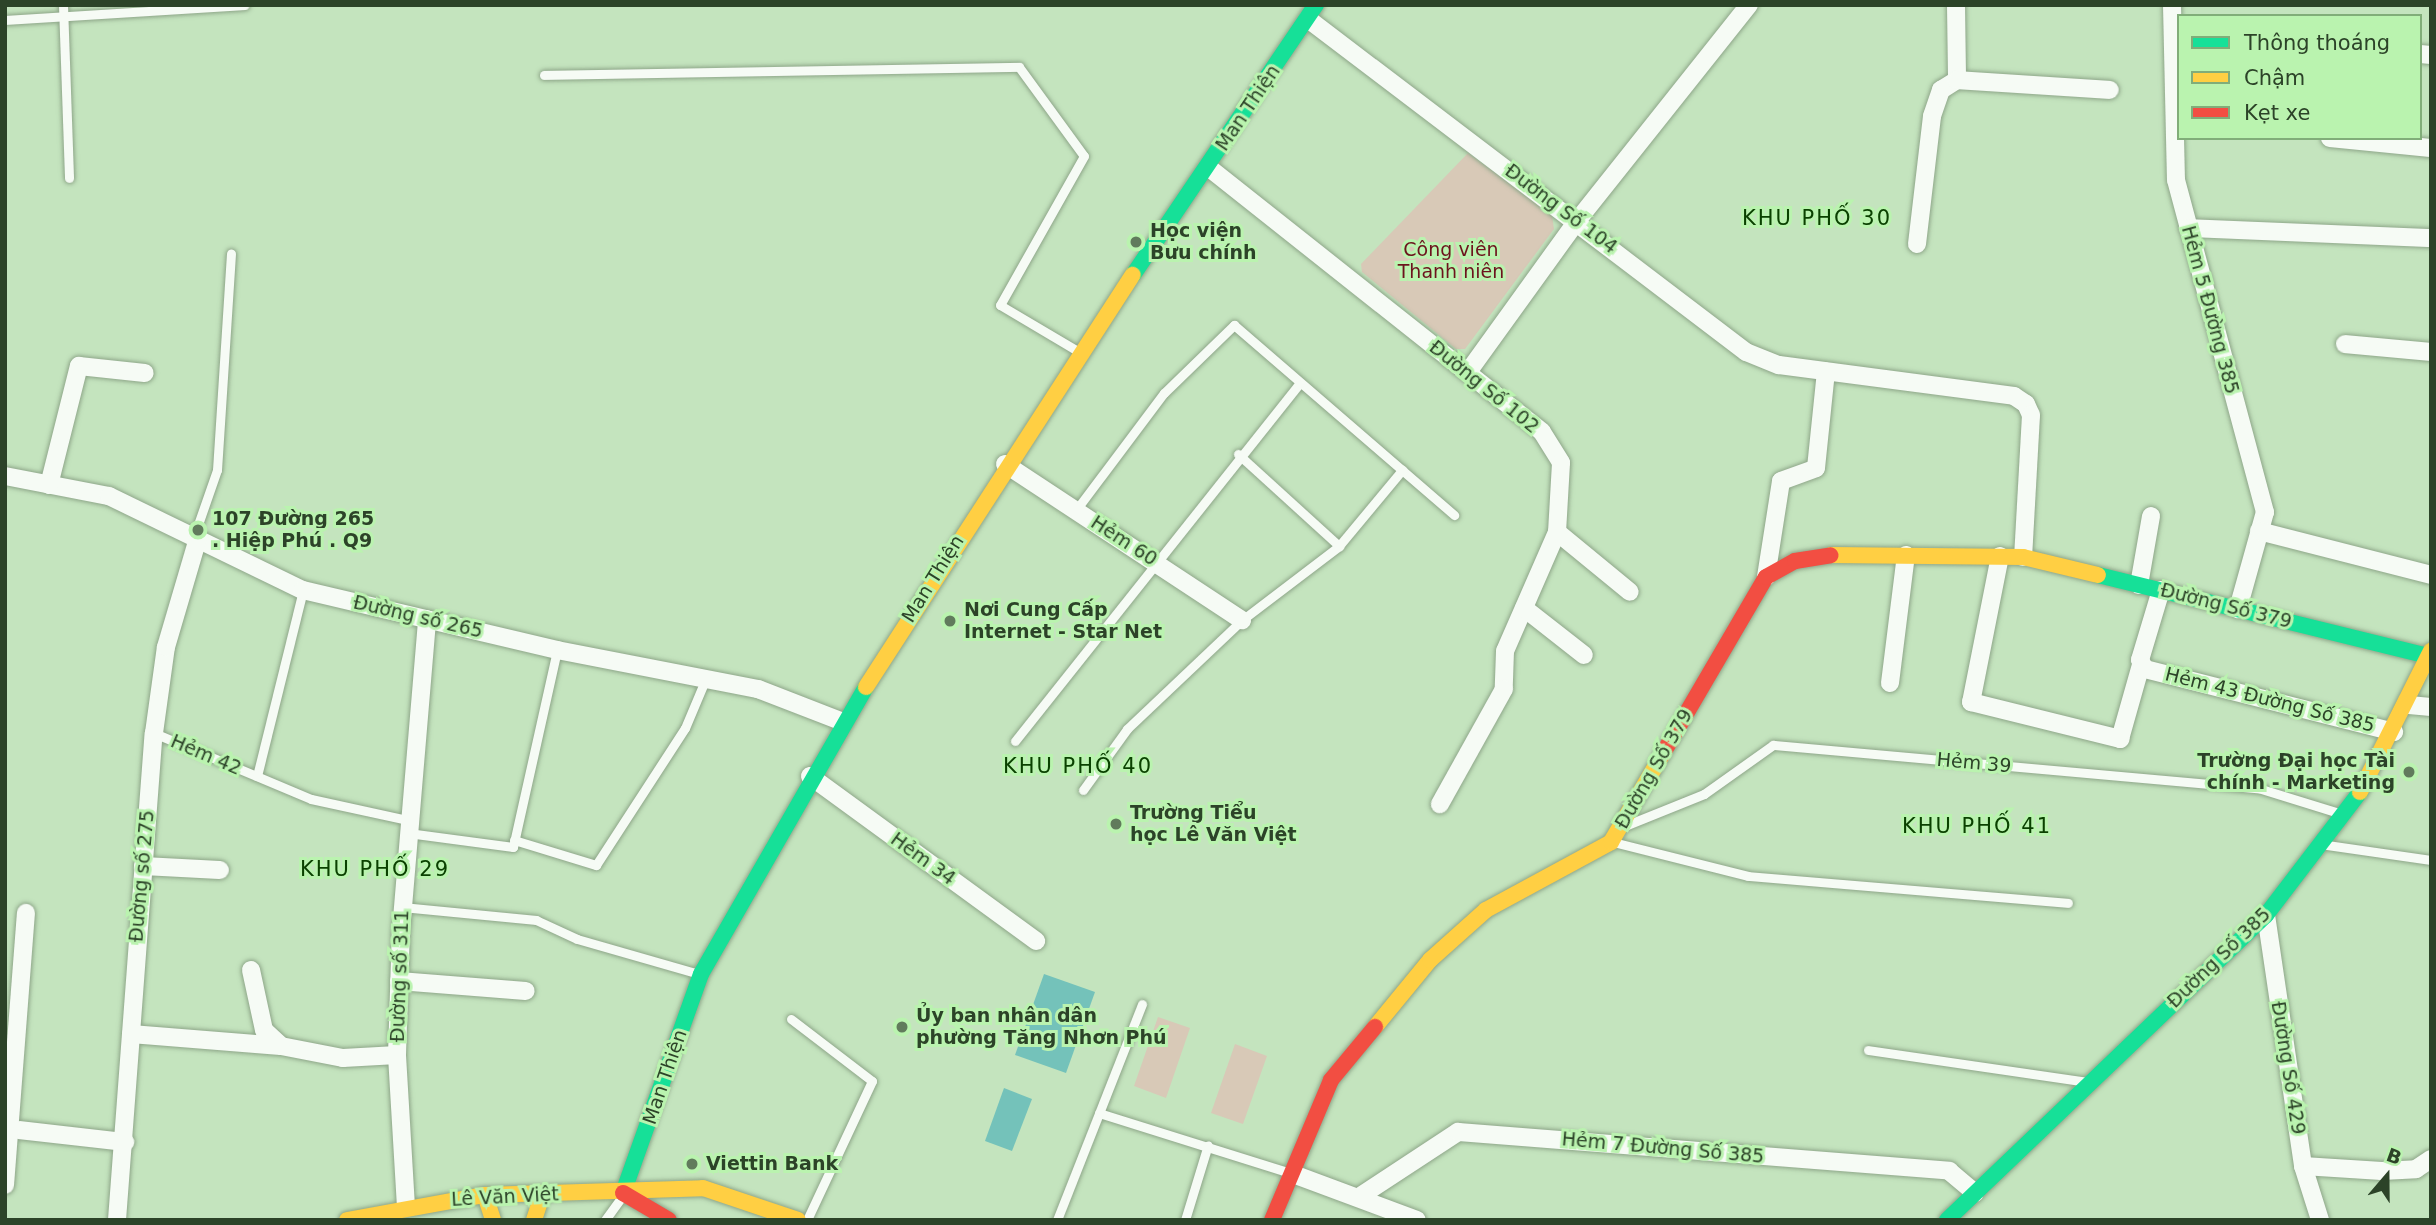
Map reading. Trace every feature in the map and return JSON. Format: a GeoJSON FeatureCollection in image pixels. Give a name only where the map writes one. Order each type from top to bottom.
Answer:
{"type":"FeatureCollection","features":[{"type":"Feature","properties":{"kind":"street"},"geometry":{"type":"LineString","coordinates":[[1468,372],[1577,221],[1749,5]]}},
{"type":"Feature","properties":{"kind":"street"},"geometry":{"type":"LineString","coordinates":[[1956,5],[1957,80]]}},
{"type":"Feature","properties":{"kind":"street","name":"Hẻm 5 Đường 385"},"geometry":{"type":"LineString","coordinates":[[2172,5],[2175,34],[2175,129],[2188,228],[2264,512],[2238,609]]}},
{"type":"Feature","properties":{"kind":"street","name":"Đường Số 104"},"geometry":{"type":"LineString","coordinates":[[1312,12],[1746,352],[1826,372]]}},
{"type":"Feature","properties":{"kind":"street","name":"Man Thiện"},"geometry":{"type":"LineString","coordinates":[[624,1194],[701,974],[810,776],[1005,464],[1312,12]]}},
{"type":"Feature","properties":{"kind":"street"},"geometry":{"type":"LineString","coordinates":[[1917,244],[1932,116],[1941,90],[1957,80],[2110,90]]}},
{"type":"Feature","properties":{"kind":"street"},"geometry":{"type":"LineString","coordinates":[[2350,140],[2431,148]]}},
{"type":"Feature","properties":{"kind":"street","name":"Đường Số 102"},"geometry":{"type":"LineString","coordinates":[[1208,167],[1542,432],[1561,463],[1557,532],[1505,651],[1498,703],[1468,745],[1440,804]]}},
{"type":"Feature","properties":{"kind":"street"},"geometry":{"type":"LineString","coordinates":[[2188,228],[2431,238]]}},
{"type":"Feature","properties":{"kind":"street"},"geometry":{"type":"LineString","coordinates":[[2345,344],[2431,352]]}},
{"type":"Feature","properties":{"kind":"street"},"geometry":{"type":"LineString","coordinates":[[49,485],[79,366],[145,373]]}},
{"type":"Feature","properties":{"kind":"street"},"geometry":{"type":"LineString","coordinates":[[1766,577],[1780,481],[1816,468],[1826,372],[2014,396],[2026,404],[2031,415],[2023,558]]}},
{"type":"Feature","properties":{"kind":"street","name":"Hẻm 60"},"geometry":{"type":"LineString","coordinates":[[1005,464],[1155,560],[1242,620]]}},
{"type":"Feature","properties":{"kind":"street","name":"Đường số 265"},"geometry":{"type":"LineString","coordinates":[[5,476],[108,496],[303,590],[556,650],[758,689],[843,722]]}},
{"type":"Feature","properties":{"kind":"street"},"geometry":{"type":"LineString","coordinates":[[2139,585],[2151,516]]}},
{"type":"Feature","properties":{"kind":"street"},"geometry":{"type":"LineString","coordinates":[[2259,531],[2431,575]]}},
{"type":"Feature","properties":{"kind":"street"},"geometry":{"type":"LineString","coordinates":[[1557,532],[1630,592]]}},
{"type":"Feature","properties":{"kind":"street","name":"Đường số 275"},"geometry":{"type":"LineString","coordinates":[[117,1220],[154,733],[166,648],[196,537]]}},
{"type":"Feature","properties":{"kind":"street","name":"Đường Số 379"},"geometry":{"type":"LineString","coordinates":[[1272,1220],[1331,1080],[1430,960],[1486,910],[1615,835],[1766,577],[1795,561],[1828,555],[2023,558],[2430,654]]}},
{"type":"Feature","properties":{"kind":"street"},"geometry":{"type":"LineString","coordinates":[[1890,683],[1906,555]]}},
{"type":"Feature","properties":{"kind":"street"},"geometry":{"type":"LineString","coordinates":[[2000,556],[1971,702],[2120,739],[2141,665]]}},
{"type":"Feature","properties":{"kind":"street","name":"Hẻm 43 Đường Số 385"},"geometry":{"type":"LineString","coordinates":[[2161,590],[2141,665],[2394,732]]}},
{"type":"Feature","properties":{"kind":"street"},"geometry":{"type":"LineString","coordinates":[[1524,608],[1584,655]]}},
{"type":"Feature","properties":{"kind":"street","name":"Đường số 311"},"geometry":{"type":"LineString","coordinates":[[407,1208],[397,1055],[399,981],[407,826],[427,619]]}},
{"type":"Feature","properties":{"kind":"street","name":"Đường Số 385"},"geometry":{"type":"LineString","coordinates":[[1947,1220],[2088,1082],[2266,915],[2347,816],[2409,705],[2430,654]]}},
{"type":"Feature","properties":{"kind":"street"},"geometry":{"type":"LineString","coordinates":[[2409,705],[2431,707]]}},
{"type":"Feature","properties":{"kind":"street","name":"Hẻm 34"},"geometry":{"type":"LineString","coordinates":[[810,776],[1035,941]]}},
{"type":"Feature","properties":{"kind":"street"},"geometry":{"type":"LineString","coordinates":[[143,866],[220,870]]}},
{"type":"Feature","properties":{"kind":"street"},"geometry":{"type":"LineString","coordinates":[[5,1185],[26,913]]}},
{"type":"Feature","properties":{"kind":"street","name":"Đường Số 429"},"geometry":{"type":"LineString","coordinates":[[2266,915],[2303,1166],[2320,1220]]}},
{"type":"Feature","properties":{"kind":"street"},"geometry":{"type":"LineString","coordinates":[[251,970],[264,1030],[281,1046]]}},
{"type":"Feature","properties":{"kind":"street"},"geometry":{"type":"LineString","coordinates":[[399,981],[526,991]]}},
{"type":"Feature","properties":{"kind":"street"},"geometry":{"type":"LineString","coordinates":[[131,1034],[281,1046],[343,1059],[397,1055]]}},
{"type":"Feature","properties":{"kind":"street"},"geometry":{"type":"LineString","coordinates":[[19,1130],[125,1142]]}},
{"type":"Feature","properties":{"kind":"street","name":"Hẻm 7 Đường Số 385"},"geometry":{"type":"LineString","coordinates":[[1362,1195],[1458,1132],[1949,1171],[1975,1194]]}},
{"type":"Feature","properties":{"kind":"street"},"geometry":{"type":"LineString","coordinates":[[2303,1166],[2382,1171],[2416,1169],[2431,1159]]}},
{"type":"Feature","properties":{"kind":"street"},"geometry":{"type":"LineString","coordinates":[[1293,1174],[1362,1195],[1417,1220]]}},
{"type":"Feature","properties":{"kind":"street","name":"Lê Văn Việt"},"geometry":{"type":"LineString","coordinates":[[347,1220],[485,1195],[624,1194],[703,1188],[798,1220]]}},
{"type":"Feature","properties":{"kind":"street"},"geometry":{"type":"LineString","coordinates":[[624,1194],[669,1220]]}},
{"type":"Feature","properties":{"kind":"street"},"geometry":{"type":"LineString","coordinates":[[485,1195],[493,1220]]}},
{"type":"Feature","properties":{"kind":"street"},"geometry":{"type":"LineString","coordinates":[[534,1220],[542,1195]]}},
{"type":"Feature","properties":{"kind":"lane"},"geometry":{"type":"LineString","coordinates":[[63,5],[69,178]]}},
{"type":"Feature","properties":{"kind":"lane"},"geometry":{"type":"LineString","coordinates":[[5,20],[64,19],[245,5]]}},
{"type":"Feature","properties":{"kind":"lane"},"geometry":{"type":"LineString","coordinates":[[544,75],[1019,67],[1084,156],[1000,305],[1081,353]]}},
{"type":"Feature","properties":{"kind":"lane"},"geometry":{"type":"LineString","coordinates":[[196,537],[217,470],[231,253]]}},
{"type":"Feature","properties":{"kind":"lane"},"geometry":{"type":"LineString","coordinates":[[1076,510],[1164,393],[1234,325],[1298,384],[1454,515]]}},
{"type":"Feature","properties":{"kind":"lane"},"geometry":{"type":"LineString","coordinates":[[1015,741],[1238,454],[1298,384]]}},
{"type":"Feature","properties":{"kind":"lane"},"geometry":{"type":"LineString","coordinates":[[1238,454],[1339,545]]}},
{"type":"Feature","properties":{"kind":"lane"},"geometry":{"type":"LineString","coordinates":[[1083,790],[1127,729],[1242,620],[1339,545],[1402,470]]}},
{"type":"Feature","properties":{"kind":"lane"},"geometry":{"type":"LineString","coordinates":[[257,776],[303,590]]}},
{"type":"Feature","properties":{"kind":"lane"},"geometry":{"type":"LineString","coordinates":[[514,844],[556,650]]}},
{"type":"Feature","properties":{"kind":"lane","name":"Hẻm 42"},"geometry":{"type":"LineString","coordinates":[[154,733],[311,799],[407,826],[514,844],[596,865],[685,728],[706,678]]}},
{"type":"Feature","properties":{"kind":"lane","name":"Hẻm 39"},"geometry":{"type":"LineString","coordinates":[[1615,835],[1704,794],[1773,745],[2258,788],[2347,816]]}},
{"type":"Feature","properties":{"kind":"lane"},"geometry":{"type":"LineString","coordinates":[[1615,835],[1748,876],[2068,903]]}},
{"type":"Feature","properties":{"kind":"lane"},"geometry":{"type":"LineString","coordinates":[[2325,844],[2431,860]]}},
{"type":"Feature","properties":{"kind":"lane"},"geometry":{"type":"LineString","coordinates":[[402,907],[536,920],[577,939],[701,974]]}},
{"type":"Feature","properties":{"kind":"lane"},"geometry":{"type":"LineString","coordinates":[[1057,1220],[1142,1004]]}},
{"type":"Feature","properties":{"kind":"lane"},"geometry":{"type":"LineString","coordinates":[[791,1018],[872,1081],[807,1220]]}},
{"type":"Feature","properties":{"kind":"lane"},"geometry":{"type":"LineString","coordinates":[[1868,1050],[2088,1082]]}},
{"type":"Feature","properties":{"kind":"lane"},"geometry":{"type":"LineString","coordinates":[[1099,1112],[1293,1174]]}},
{"type":"Feature","properties":{"kind":"lane"},"geometry":{"type":"LineString","coordinates":[[1185,1220],[1208,1145]]}},
{"type":"Feature","properties":{"kind":"lane"},"geometry":{"type":"LineString","coordinates":[[604,1220],[624,1194]]}},
{"type":"Feature","properties":{"kind":"green space","name":"Công viên Thanh niên"},"geometry":{"type":"Polygon","coordinates":[[[1468,153],[1552,215],[1554,229],[1465,349],[1456,349],[1362,272],[1361,264],[1468,153]]]}},
{"type":"Feature","properties":{"kind":"green space"},"geometry":{"type":"Polygon","coordinates":[[[1158,1017],[1190,1028],[1166,1098],[1134,1086],[1158,1017]]]}},
{"type":"Feature","properties":{"kind":"green space"},"geometry":{"type":"Polygon","coordinates":[[[1235,1044],[1267,1056],[1243,1124],[1211,1113],[1235,1044]]]}},
{"type":"Feature","properties":{"kind":"water"},"geometry":{"type":"Polygon","coordinates":[[[1044,974],[1095,992],[1066,1073],[1015,1055],[1044,974]]]}},
{"type":"Feature","properties":{"kind":"water"},"geometry":{"type":"Polygon","coordinates":[[[1004,1088],[1032,1099],[1012,1151],[985,1141],[1004,1088]]]}},
{"type":"Feature","properties":{"kind":"traffic: fast"},"geometry":{"type":"LineString","coordinates":[[1133,275],[1316,5]]}},
{"type":"Feature","properties":{"kind":"traffic: fast"},"geometry":{"type":"LineString","coordinates":[[2098,575],[2429,656]]}},
{"type":"Feature","properties":{"kind":"traffic: fast"},"geometry":{"type":"LineString","coordinates":[[623,1193],[701,974],[866,687]]}},
{"type":"Feature","properties":{"kind":"traffic: fast"},"geometry":{"type":"LineString","coordinates":[[1947,1220],[2266,915],[2360,792]]}},
{"type":"Feature","properties":{"kind":"traffic: slow"},"geometry":{"type":"LineString","coordinates":[[866,687],[1133,275]]}},
{"type":"Feature","properties":{"kind":"traffic: slow"},"geometry":{"type":"LineString","coordinates":[[1831,555],[2023,557],[2098,575]]}},
{"type":"Feature","properties":{"kind":"traffic: slow"},"geometry":{"type":"LineString","coordinates":[[2360,792],[2431,651]]}},
{"type":"Feature","properties":{"kind":"traffic: slow"},"geometry":{"type":"LineString","coordinates":[[1375,1027],[1430,960],[1486,910],[1611,842],[1662,755]]}},
{"type":"Feature","properties":{"kind":"traffic: slow"},"geometry":{"type":"LineString","coordinates":[[347,1220],[485,1195],[703,1188],[798,1220]]}},
{"type":"Feature","properties":{"kind":"traffic: slow"},"geometry":{"type":"LineString","coordinates":[[485,1195],[493,1220]]}},
{"type":"Feature","properties":{"kind":"traffic: slow"},"geometry":{"type":"LineString","coordinates":[[534,1220],[542,1195]]}},
{"type":"Feature","properties":{"kind":"traffic: jam"},"geometry":{"type":"LineString","coordinates":[[1662,755],[1766,577],[1795,561],[1831,555]]}},
{"type":"Feature","properties":{"kind":"traffic: jam"},"geometry":{"type":"LineString","coordinates":[[1272,1220],[1331,1080],[1375,1027]]}},
{"type":"Feature","properties":{"kind":"traffic: jam"},"geometry":{"type":"LineString","coordinates":[[623,1193],[669,1220]]}},
{"type":"Feature","properties":{"kind":"place","name":"Học viện Bưu chính"},"geometry":{"type":"Point","coordinates":[1136,242]}},
{"type":"Feature","properties":{"kind":"place","name":"107 Đường 265 . Hiệp Phú . Q9"},"geometry":{"type":"Point","coordinates":[198,530]}},
{"type":"Feature","properties":{"kind":"place","name":"Nơi Cung Cấp Internet - Star Net"},"geometry":{"type":"Point","coordinates":[950,621]}},
{"type":"Feature","properties":{"kind":"place","name":"Trường Đại học Tài chính - Marketing"},"geometry":{"type":"Point","coordinates":[2409,772]}},
{"type":"Feature","properties":{"kind":"place","name":"Trường Tiểu học Lê Văn Việt"},"geometry":{"type":"Point","coordinates":[1116,824]}},
{"type":"Feature","properties":{"kind":"place","name":"Ủy ban nhân dân phường Tăng Nhơn Phú"},"geometry":{"type":"Point","coordinates":[902,1027]}},
{"type":"Feature","properties":{"kind":"place","name":"Viettin Bank"},"geometry":{"type":"Point","coordinates":[692,1164]}},
{"type":"Feature","properties":{"kind":"district","name":"KHU PHỐ 30"},"geometry":{"type":"Point","coordinates":[1817,218]}},
{"type":"Feature","properties":{"kind":"district","name":"KHU PHỐ 40"},"geometry":{"type":"Point","coordinates":[1078,766]}},
{"type":"Feature","properties":{"kind":"district","name":"KHU PHỐ 41"},"geometry":{"type":"Point","coordinates":[1977,826]}},
{"type":"Feature","properties":{"kind":"district","name":"KHU PHỐ 29"},"geometry":{"type":"Point","coordinates":[375,869]}}]}
